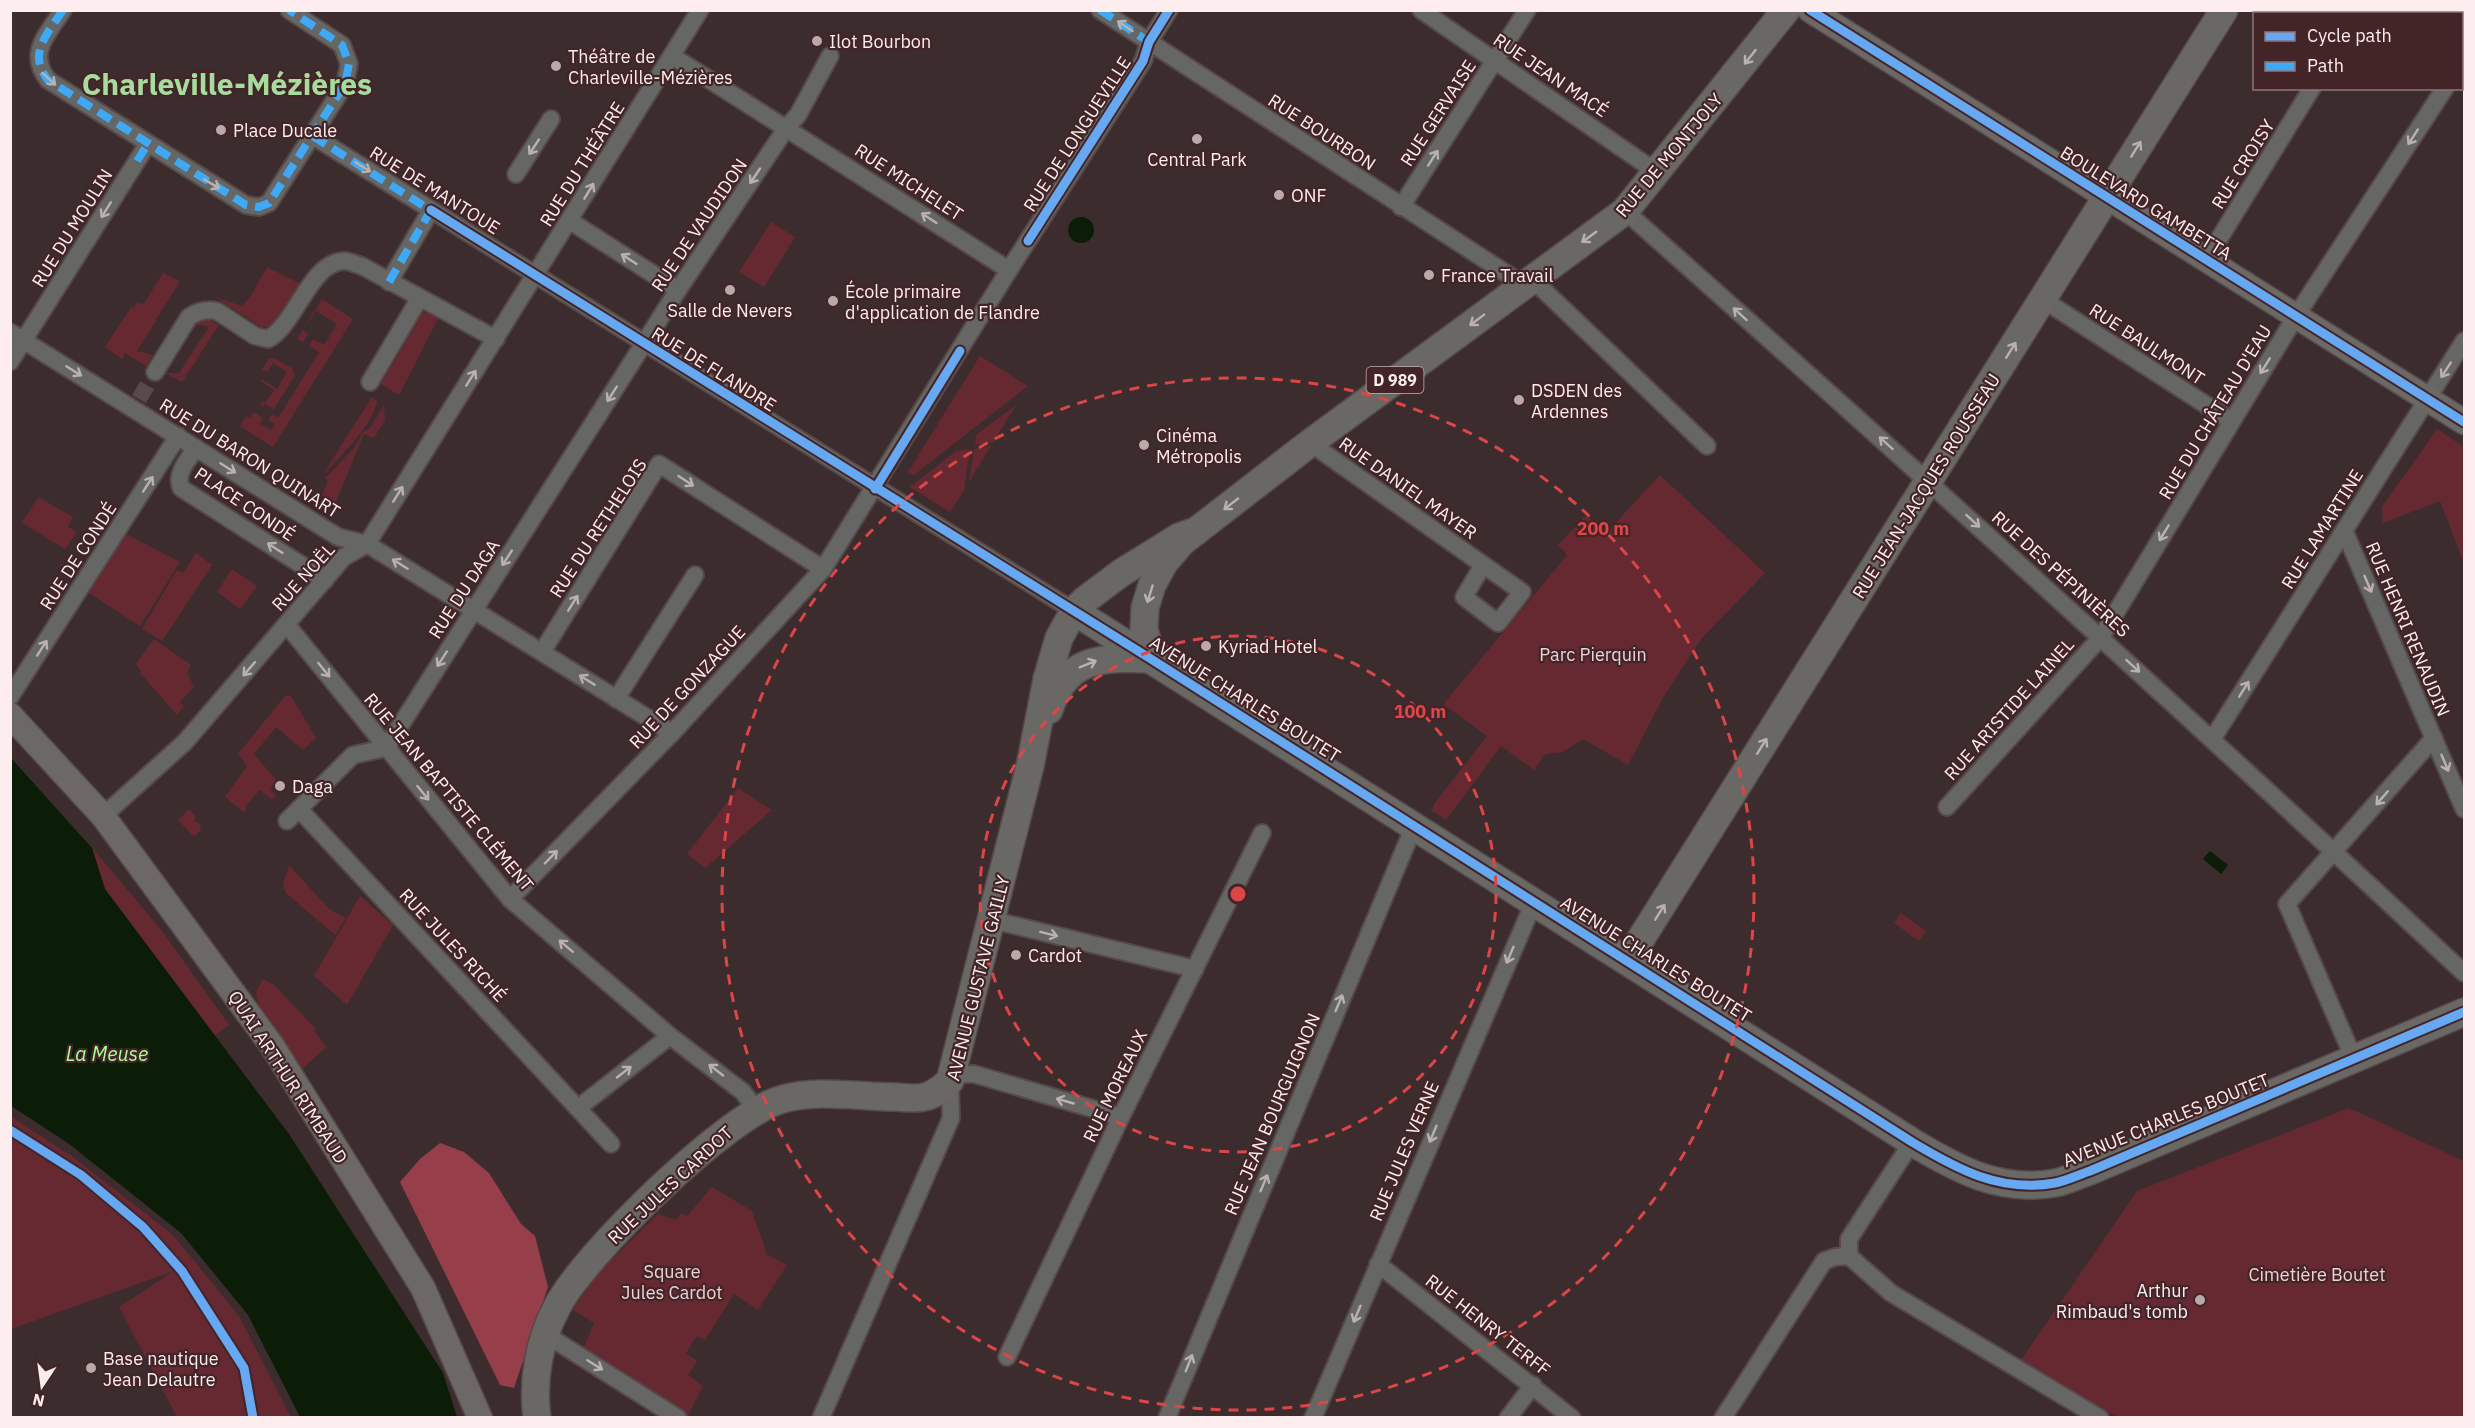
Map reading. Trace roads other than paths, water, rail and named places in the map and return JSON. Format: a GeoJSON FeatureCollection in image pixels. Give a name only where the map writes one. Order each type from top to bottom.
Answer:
{"type":"FeatureCollection","features":[{"type":"Feature","properties":{"kind":"main road","name":"RUE DE MONTJOLY"},"geometry":{"type":"LineString","coordinates":[[1528,282],[1625,211],[1786,10]]}},
{"type":"Feature","properties":{"kind":"main road","name":"BOULEVARD GAMBETTA"},"geometry":{"type":"LineString","coordinates":[[1810,10],[2464,423]]}},
{"type":"Feature","properties":{"kind":"main road","name":"RUE JEAN-JACQUES ROUSSEAU"},"geometry":{"type":"LineString","coordinates":[[1627,961],[1930,482],[2224,10]]}},
{"type":"Feature","properties":{"kind":"main road","name":"D 989"},"geometry":{"type":"LineString","coordinates":[[1196,531],[1310,443],[1528,282]]}},
{"type":"Feature","properties":{"kind":"main road"},"geometry":{"type":"LineString","coordinates":[[1030,766],[1047,679],[1059,638],[1074,611],[1121,573],[1179,537],[1196,531]]}},
{"type":"Feature","properties":{"kind":"main road"},"geometry":{"type":"LineString","coordinates":[[1030,766],[1052,702],[1065,679],[1082,666],[1108,657],[1156,662],[1144,629],[1145,608],[1152,585],[1164,562],[1182,542],[1196,531]]}},
{"type":"Feature","properties":{"kind":"main road","name":"AVENUE CHARLES BOUTET"},"geometry":{"type":"LineString","coordinates":[[1074,611],[1912,1142],[1981,1179],[2017,1185],[2055,1183],[2130,1156],[2464,1012]]}},
{"type":"Feature","properties":{"kind":"main road","name":"QUAI ARTHUR RIMBAUD"},"geometry":{"type":"LineString","coordinates":[[10,716],[103,816],[273,1047],[423,1288],[479,1416]]}},
{"type":"Feature","properties":{"kind":"main road","name":"AVENUE GUSTAVE GAILLY"},"geometry":{"type":"LineString","coordinates":[[952,1077],[1030,766]]}},
{"type":"Feature","properties":{"kind":"main road","name":"RUE JULES CARDOT"},"geometry":{"type":"LineString","coordinates":[[537,1418],[535,1400],[537,1367],[545,1334],[570,1286],[615,1234],[687,1164],[741,1119],[782,1099],[820,1095],[923,1098],[940,1091],[952,1077]]}},
{"type":"Feature","properties":{"kind":"street"},"geometry":{"type":"LineString","coordinates":[[63,10],[44,39],[37,56],[39,69],[48,80],[147,145],[246,205],[259,207],[269,203],[313,136],[345,84],[349,64],[342,45],[289,10]]}},
{"type":"Feature","properties":{"kind":"street","name":"RUE DU THÉÂTRE"},"geometry":{"type":"LineString","coordinates":[[536,277],[700,10]]}},
{"type":"Feature","properties":{"kind":"street","name":"RUE BOURBON"},"geometry":{"type":"LineString","coordinates":[[1100,10],[1401,207],[1528,282]]}},
{"type":"Feature","properties":{"kind":"street","name":"RUE DE LONGUEVILLE"},"geometry":{"type":"LineString","coordinates":[[875,489],[1009,270],[1143,61],[1149,42],[1169,10]]}},
{"type":"Feature","properties":{"kind":"street","name":"RUE JEAN MACÉ"},"geometry":{"type":"LineString","coordinates":[[1421,10],[1658,172]]}},
{"type":"Feature","properties":{"kind":"street","name":"RUE GERVAISE"},"geometry":{"type":"LineString","coordinates":[[1401,207],[1527,10]]}},
{"type":"Feature","properties":{"kind":"street","name":"RUE MICHELET"},"geometry":{"type":"LineString","coordinates":[[672,56],[1009,270]]}},
{"type":"Feature","properties":{"kind":"street"},"geometry":{"type":"LineString","coordinates":[[787,127],[798,115],[830,56]]}},
{"type":"Feature","properties":{"kind":"street","name":"RUE CROISY"},"geometry":{"type":"LineString","coordinates":[[2206,260],[2312,90]]}},
{"type":"Feature","properties":{"kind":"street","name":"RUE DU CHÂTEAU D'EAU"},"geometry":{"type":"LineString","coordinates":[[2101,637],[2296,316],[2444,90]]}},
{"type":"Feature","properties":{"kind":"street"},"geometry":{"type":"LineString","coordinates":[[516,174],[551,119]]}},
{"type":"Feature","properties":{"kind":"street","name":"RUE DE VAUDIDON"},"geometry":{"type":"LineString","coordinates":[[644,344],[787,127]]}},
{"type":"Feature","properties":{"kind":"street","name":"RUE DE MANTOUE"},"geometry":{"type":"LineString","coordinates":[[313,136],[536,277]]}},
{"type":"Feature","properties":{"kind":"street","name":"RUE DU MOULIN"},"geometry":{"type":"LineString","coordinates":[[10,362],[17,336],[147,145]]}},
{"type":"Feature","properties":{"kind":"street"},"geometry":{"type":"LineString","coordinates":[[389,282],[431,210]]}},
{"type":"Feature","properties":{"kind":"street","name":"RUE DES PÉPINIÈRES"},"geometry":{"type":"LineString","coordinates":[[1625,211],[2213,738],[2464,973]]}},
{"type":"Feature","properties":{"kind":"street"},"geometry":{"type":"LineString","coordinates":[[570,221],[678,290]]}},
{"type":"Feature","properties":{"kind":"street"},"geometry":{"type":"LineString","coordinates":[[155,372],[189,317],[210,309],[217,311],[255,336],[268,339],[278,334],[318,275],[331,264],[345,261],[362,266],[496,339]]}},
{"type":"Feature","properties":{"kind":"street","name":"RUE NOËL"},"geometry":{"type":"LineString","coordinates":[[103,816],[185,742],[344,556],[367,544],[536,277]]}},
{"type":"Feature","properties":{"kind":"street","name":"RUE DE FLANDRE"},"geometry":{"type":"LineString","coordinates":[[536,277],[875,489]]}},
{"type":"Feature","properties":{"kind":"street"},"geometry":{"type":"LineString","coordinates":[[1528,282],[1707,446]]}},
{"type":"Feature","properties":{"kind":"street"},"geometry":{"type":"LineString","coordinates":[[370,382],[419,299]]}},
{"type":"Feature","properties":{"kind":"street","name":"RUE BAULMONT"},"geometry":{"type":"LineString","coordinates":[[2042,299],[2231,421]]}},
{"type":"Feature","properties":{"kind":"street","name":"RUE DU BARON QUINART"},"geometry":{"type":"LineString","coordinates":[[17,336],[136,404],[196,448],[338,537],[367,544],[672,733]]}},
{"type":"Feature","properties":{"kind":"street","name":"RUE LAMARTINE"},"geometry":{"type":"LineString","coordinates":[[2213,738],[2464,341]]}},
{"type":"Feature","properties":{"kind":"street","name":"RUE DU DAGA"},"geometry":{"type":"LineString","coordinates":[[386,748],[644,344]]}},
{"type":"Feature","properties":{"kind":"street","name":"RUE DE CONDÉ"},"geometry":{"type":"LineString","coordinates":[[10,697],[178,436]]}},
{"type":"Feature","properties":{"kind":"street","name":"RUE DANIEL MAYER"},"geometry":{"type":"LineString","coordinates":[[1310,443],[1483,565]]}},
{"type":"Feature","properties":{"kind":"street","name":"PLACE CONDÉ"},"geometry":{"type":"LineString","coordinates":[[196,448],[179,474],[178,480],[181,488],[325,580]]}},
{"type":"Feature","properties":{"kind":"street","name":"RUE DU RETHELOIS"},"geometry":{"type":"LineString","coordinates":[[542,652],[659,464],[823,569]]}},
{"type":"Feature","properties":{"kind":"street","name":"RUE DE GONZAGUE"},"geometry":{"type":"LineString","coordinates":[[510,899],[672,733],[823,569],[875,489]]}},
{"type":"Feature","properties":{"kind":"street","name":"AVENUE CHARLES BOUTET"},"geometry":{"type":"LineString","coordinates":[[875,489],[1074,611]]}},
{"type":"Feature","properties":{"kind":"street","name":"RUE HENRI RENAUDIN"},"geometry":{"type":"LineString","coordinates":[[2344,530],[2464,809]]}},
{"type":"Feature","properties":{"kind":"street"},"geometry":{"type":"LineString","coordinates":[[616,699],[695,574]]}},
{"type":"Feature","properties":{"kind":"street","name":"RUE JEAN BAPTISTE CLÉMENT"},"geometry":{"type":"LineString","coordinates":[[287,625],[510,899],[670,1036],[743,1092],[757,1111]]}},
{"type":"Feature","properties":{"kind":"street","name":"RUE ARISTIDE LAINEL"},"geometry":{"type":"LineString","coordinates":[[1947,807],[2101,637]]}},
{"type":"Feature","properties":{"kind":"street"},"geometry":{"type":"LineString","coordinates":[[2354,1059],[2287,904],[2434,738]]}},
{"type":"Feature","properties":{"kind":"street"},"geometry":{"type":"LineString","coordinates":[[287,822],[353,755],[386,748]]}},
{"type":"Feature","properties":{"kind":"street","name":"RUE JULES RICHÉ"},"geometry":{"type":"LineString","coordinates":[[299,809],[611,1144]]}},
{"type":"Feature","properties":{"kind":"street","name":"RUE JEAN BOURGUIGNON"},"geometry":{"type":"LineString","coordinates":[[1167,1418],[1414,826]]}},
{"type":"Feature","properties":{"kind":"street","name":"RUE MOREAUX"},"geometry":{"type":"LineString","coordinates":[[1006,1357],[1121,1117],[1262,833]]}},
{"type":"Feature","properties":{"kind":"street","name":"RUE JULES VERNE"},"geometry":{"type":"LineString","coordinates":[[1313,1418],[1534,902]]}},
{"type":"Feature","properties":{"kind":"street"},"geometry":{"type":"LineString","coordinates":[[992,920],[1195,969]]}},
{"type":"Feature","properties":{"kind":"street"},"geometry":{"type":"LineString","coordinates":[[578,1108],[670,1036]]}},
{"type":"Feature","properties":{"kind":"street"},"geometry":{"type":"LineString","coordinates":[[952,1077],[974,1074],[1121,1117]]}},
{"type":"Feature","properties":{"kind":"street","name":"AVENUE GUSTAVE GAILLY"},"geometry":{"type":"LineString","coordinates":[[821,1418],[951,1118],[952,1077]]}},
{"type":"Feature","properties":{"kind":"street"},"geometry":{"type":"LineString","coordinates":[[1849,1256],[1848,1239],[1912,1142]]}},
{"type":"Feature","properties":{"kind":"street"},"geometry":{"type":"LineString","coordinates":[[1723,1418],[1809,1289],[1824,1261],[1834,1257],[1849,1256],[1892,1293],[2100,1418]]}},
{"type":"Feature","properties":{"kind":"street","name":"RUE HENRY TERFF"},"geometry":{"type":"LineString","coordinates":[[1378,1264],[1572,1418]]}},
{"type":"Feature","properties":{"kind":"street"},"geometry":{"type":"LineString","coordinates":[[545,1334],[678,1418]]}},
{"type":"Feature","properties":{"kind":"street"},"geometry":{"type":"LineString","coordinates":[[1508,1418],[1533,1385]]}},
{"type":"Feature","properties":{"kind":"water"},"geometry":{"type":"Polygon","coordinates":[[[1081,217],[1090,221],[1094,230],[1090,239],[1081,243],[1072,239],[1068,230],[1072,221],[1081,217]]]}},
{"type":"Feature","properties":{"kind":"water","name":"La Meuse"},"geometry":{"type":"Polygon","coordinates":[[[11,758],[92,848],[105,889],[289,1134],[443,1373],[457,1417],[300,1417],[248,1315],[181,1233],[68,1143],[11,1106],[11,758]]]}},
{"type":"Feature","properties":{"kind":"water"},"geometry":{"type":"Polygon","coordinates":[[[2210,851],[2228,865],[2221,874],[2203,859],[2210,851]]]}},
{"type":"Feature","properties":{"kind":"tunnel"},"geometry":{"type":"LineString","coordinates":[[139,399],[155,372]]}},
{"type":"Feature","properties":{"kind":"place","name":"Ilot Bourbon"},"geometry":{"type":"Point","coordinates":[817,41]}},
{"type":"Feature","properties":{"kind":"place","name":"Théâtre de Charleville-Mézières"},"geometry":{"type":"Point","coordinates":[556,66]}},
{"type":"Feature","properties":{"kind":"place","name":"Place Ducale"},"geometry":{"type":"Point","coordinates":[221,130]}},
{"type":"Feature","properties":{"kind":"place","name":"Central Park"},"geometry":{"type":"Point","coordinates":[1197,139]}},
{"type":"Feature","properties":{"kind":"place","name":"ONF"},"geometry":{"type":"Point","coordinates":[1279,195]}},
{"type":"Feature","properties":{"kind":"place","name":"France Travail"},"geometry":{"type":"Point","coordinates":[1429,275]}},
{"type":"Feature","properties":{"kind":"place","name":"Salle de Nevers"},"geometry":{"type":"Point","coordinates":[730,290]}},
{"type":"Feature","properties":{"kind":"place","name":"École primaire d'application de Flandre"},"geometry":{"type":"Point","coordinates":[833,301]}},
{"type":"Feature","properties":{"kind":"place","name":"DSDEN des Ardennes"},"geometry":{"type":"Point","coordinates":[1519,400]}},
{"type":"Feature","properties":{"kind":"place","name":"Cinéma Métropolis"},"geometry":{"type":"Point","coordinates":[1144,445]}},
{"type":"Feature","properties":{"kind":"place","name":"Kyriad Hotel"},"geometry":{"type":"Point","coordinates":[1206,646]}},
{"type":"Feature","properties":{"kind":"place","name":"Daga"},"geometry":{"type":"Point","coordinates":[280,786]}},
{"type":"Feature","properties":{"kind":"place","name":"Cardot"},"geometry":{"type":"Point","coordinates":[1016,955]}},
{"type":"Feature","properties":{"kind":"place","name":"Arthur Rimbaud's tomb"},"geometry":{"type":"Point","coordinates":[2200,1300]}},
{"type":"Feature","properties":{"kind":"place","name":"Base nautique Jean Delautre"},"geometry":{"type":"Point","coordinates":[91,1368]}},
{"type":"Feature","properties":{"kind":"district","name":"Charleville-Mézières"},"geometry":{"type":"Point","coordinates":[227,83]}},
{"type":"Feature","properties":{"kind":"park label","name":"Parc Pierquin"},"geometry":{"type":"Point","coordinates":[1593,654]}},
{"type":"Feature","properties":{"kind":"park label","name":"Cimetière Boutet"},"geometry":{"type":"Point","coordinates":[2317,1274]}},
{"type":"Feature","properties":{"kind":"park label","name":"Square Jules Cardot"},"geometry":{"type":"Point","coordinates":[672,1281]}}]}
